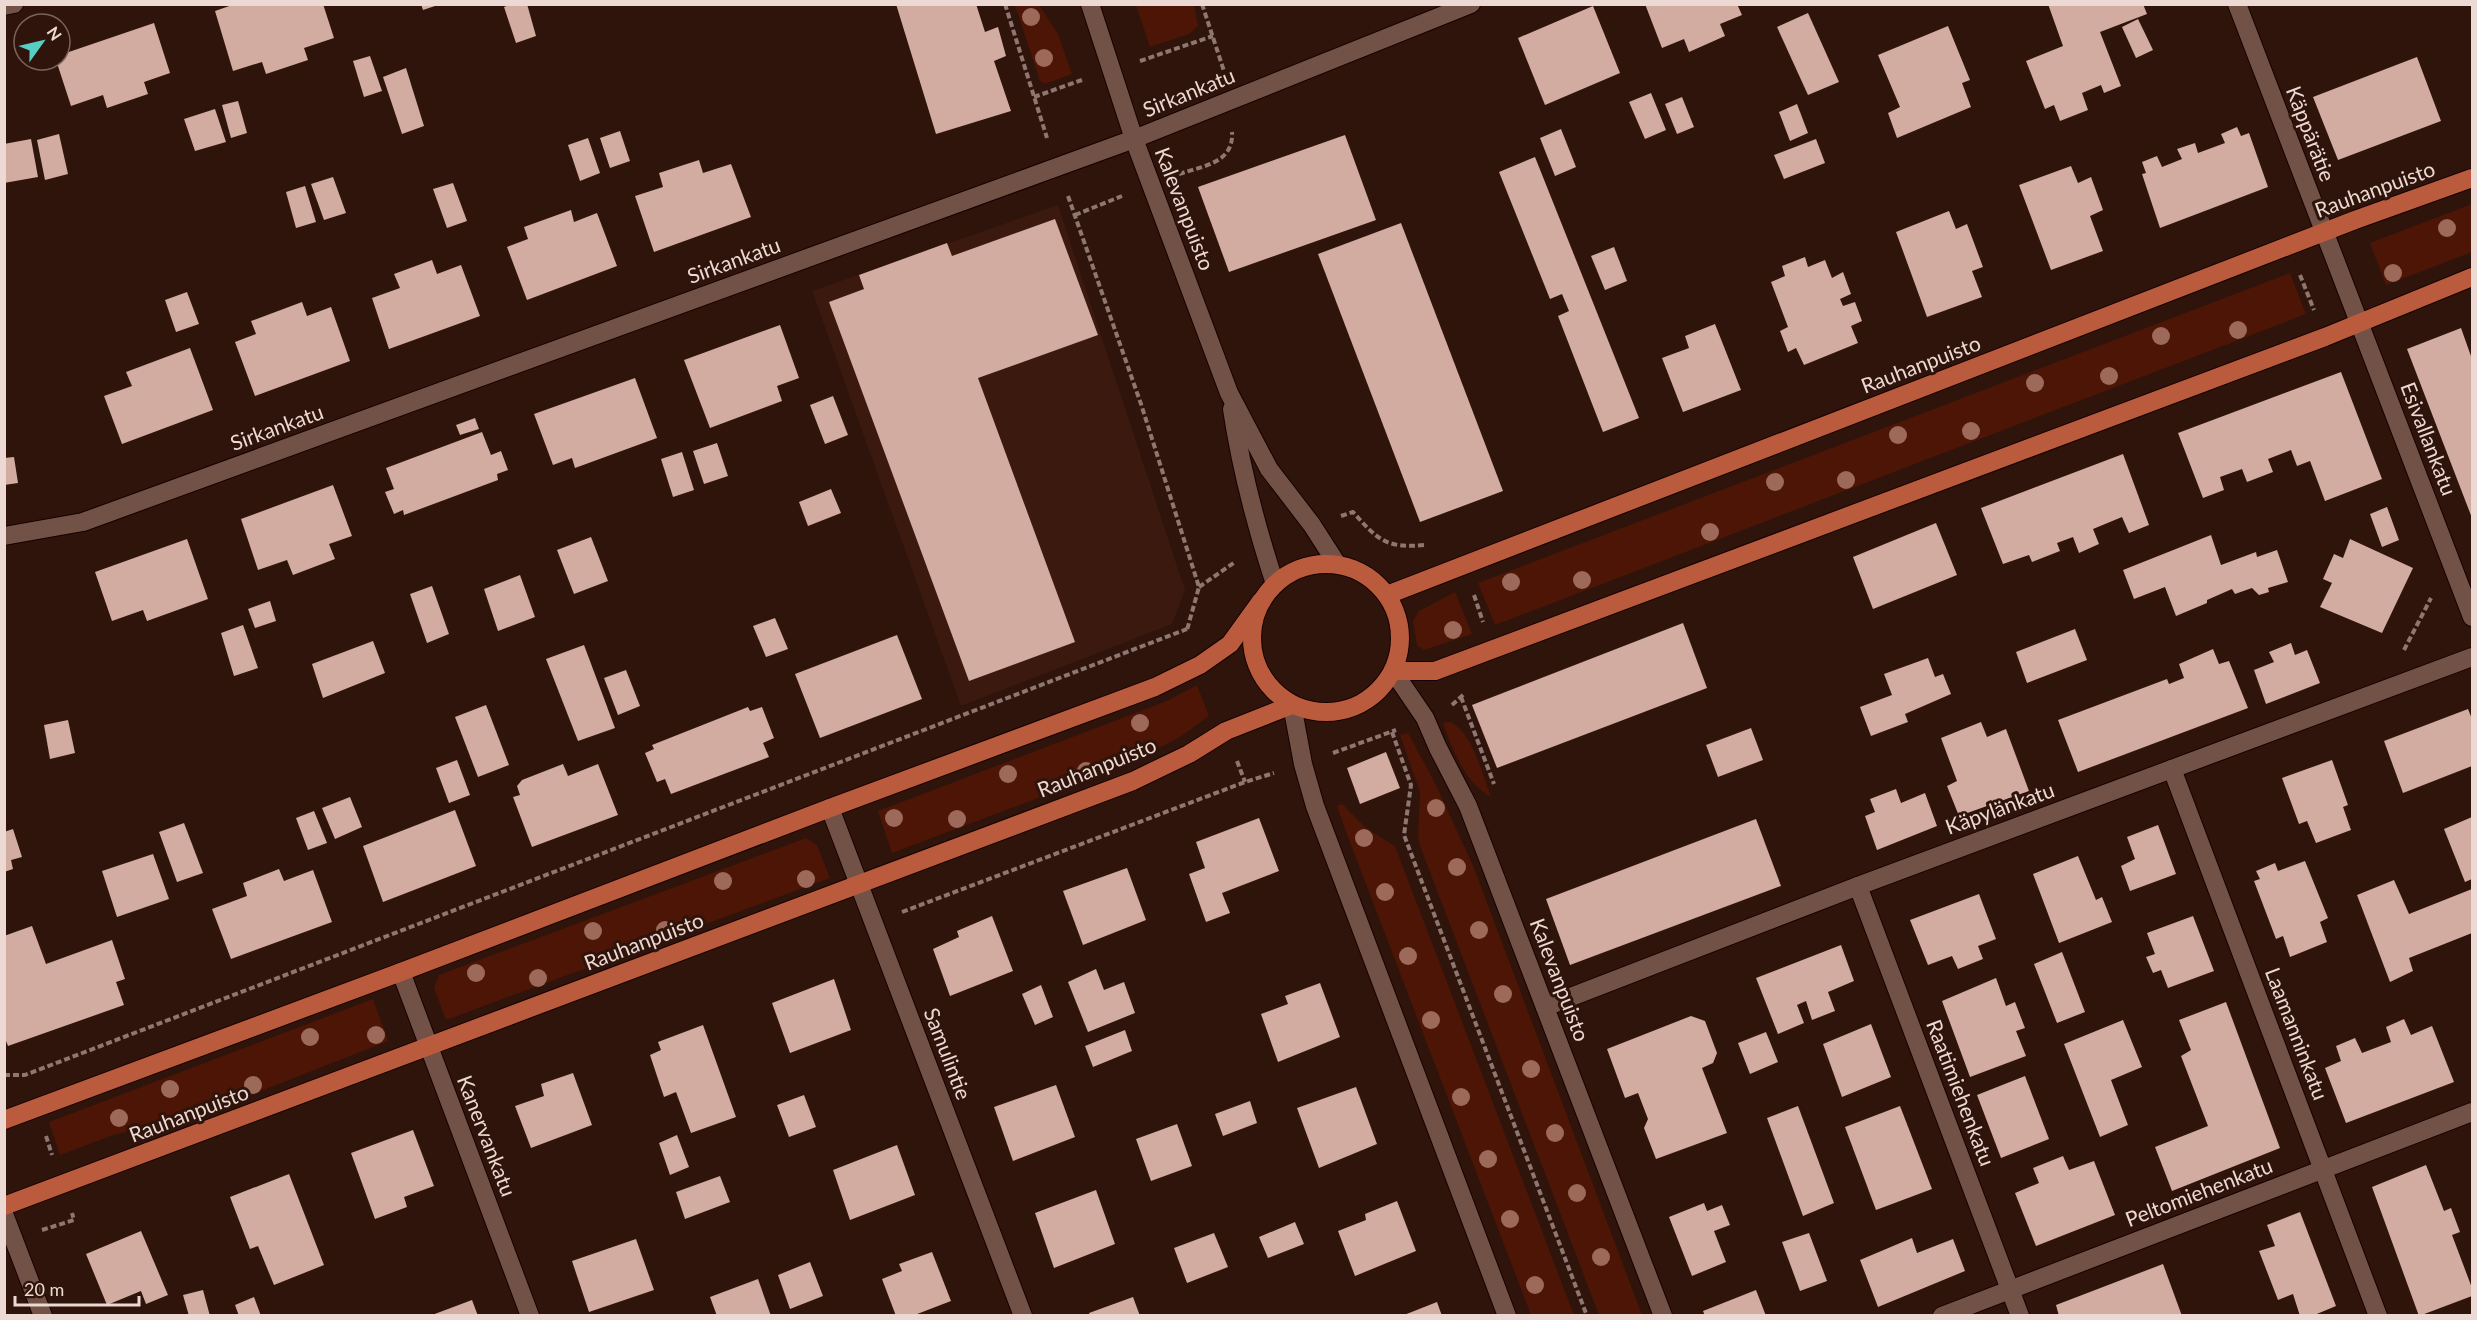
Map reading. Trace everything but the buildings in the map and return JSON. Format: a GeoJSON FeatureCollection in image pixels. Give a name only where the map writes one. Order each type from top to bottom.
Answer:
{"type":"FeatureCollection","features":[{"type":"Feature","properties":{"kind":"main road","name":"Rauhanpuisto"},"geometry":{"type":"LineString","coordinates":[[1387,595],[2323,233],[2472,178]]}},
{"type":"Feature","properties":{"kind":"main road"},"geometry":{"type":"LineString","coordinates":[[1393,671],[1436,671],[2325,337],[2472,277]]}},
{"type":"Feature","properties":{"kind":"main road"},"geometry":{"type":"LineString","coordinates":[[4,1120],[1155,687],[1200,665],[1230,644],[1261,601],[1275,584],[1303,567],[1337,564],[1354,569],[1372,579],[1387,595],[1397,614],[1401,635],[1399,655],[1393,671],[1380,691],[1361,705],[1338,712],[1315,712],[1292,705],[1273,691],[1259,672],[1252,648],[1253,624],[1261,601]]}},
{"type":"Feature","properties":{"kind":"main road","name":"Rauhanpuisto"},"geometry":{"type":"LineString","coordinates":[[4,1206],[1133,781],[1189,753],[1226,731],[1292,705]]}},
{"type":"Feature","properties":{"kind":"street"},"geometry":{"type":"LineString","coordinates":[[4,6],[14,4]]}},
{"type":"Feature","properties":{"kind":"street","name":"Kalevanpuisto"},"geometry":{"type":"LineString","coordinates":[[1090,4],[1134,139],[1229,393],[1269,469],[1312,525],[1337,564]]}},
{"type":"Feature","properties":{"kind":"street","name":"Sirkankatu"},"geometry":{"type":"LineString","coordinates":[[4,536],[83,522],[1134,139],[1471,4]]}},
{"type":"Feature","properties":{"kind":"street","name":"Käppärätie"},"geometry":{"type":"LineString","coordinates":[[2237,4],[2341,278]]}},
{"type":"Feature","properties":{"kind":"street","name":"Esivallankatu"},"geometry":{"type":"LineString","coordinates":[[2341,278],[2472,617]]}},
{"type":"Feature","properties":{"kind":"street","name":"Kalevanpuisto"},"geometry":{"type":"LineString","coordinates":[[1229,393],[1239,457],[1275,584]]}},
{"type":"Feature","properties":{"kind":"street","name":"Käpylänkatu"},"geometry":{"type":"LineString","coordinates":[[1545,1007],[1858,886],[2472,657]]}},
{"type":"Feature","properties":{"kind":"street","name":"Kalevanpuisto"},"geometry":{"type":"LineString","coordinates":[[1393,671],[1425,718],[1468,806],[1663,1316]]}},
{"type":"Feature","properties":{"kind":"street"},"geometry":{"type":"LineString","coordinates":[[1292,705],[1303,764],[1315,806],[1507,1316]]}},
{"type":"Feature","properties":{"kind":"street","name":"Laamanninkatu"},"geometry":{"type":"LineString","coordinates":[[2172,769],[2378,1316]]}},
{"type":"Feature","properties":{"kind":"street","name":"Samulintie"},"geometry":{"type":"LineString","coordinates":[[830,808],[1023,1316]]}},
{"type":"Feature","properties":{"kind":"street","name":"Raatimiehenkatu"},"geometry":{"type":"LineString","coordinates":[[1858,886],[2020,1316]]}},
{"type":"Feature","properties":{"kind":"street","name":"Kanervankatu"},"geometry":{"type":"LineString","coordinates":[[400,972],[530,1316]]}},
{"type":"Feature","properties":{"kind":"street","name":"Peltomiehenkatu"},"geometry":{"type":"LineString","coordinates":[[1942,1316],[2472,1112]]}},
{"type":"Feature","properties":{"kind":"street"},"geometry":{"type":"LineString","coordinates":[[4,1214],[43,1316]]}},
{"type":"Feature","properties":{"kind":"path"},"geometry":{"type":"LineString","coordinates":[[1005,4],[1057,167],[1141,404],[1199,587],[1187,629],[1200,665]]}},
{"type":"Feature","properties":{"kind":"path"},"geometry":{"type":"LineString","coordinates":[[2289,247],[2325,337]]}},
{"type":"Feature","properties":{"kind":"path"},"geometry":{"type":"LineString","coordinates":[[1312,525],[1353,512],[1374,535],[1396,546],[1423,546],[1432,543]]}},
{"type":"Feature","properties":{"kind":"path"},"geometry":{"type":"LineString","coordinates":[[1199,587],[1262,544]]}},
{"type":"Feature","properties":{"kind":"path"},"geometry":{"type":"LineString","coordinates":[[1463,567],[1493,649]]}},
{"type":"Feature","properties":{"kind":"path"},"geometry":{"type":"LineString","coordinates":[[2402,654],[2435,589]]}},
{"type":"Feature","properties":{"kind":"path"},"geometry":{"type":"LineString","coordinates":[[4,1074],[25,1075],[1187,629]]}},
{"type":"Feature","properties":{"kind":"path"},"geometry":{"type":"LineString","coordinates":[[1461,697],[1495,786]]}},
{"type":"Feature","properties":{"kind":"path"},"geometry":{"type":"LineString","coordinates":[[1226,731],[1245,782]]}},
{"type":"Feature","properties":{"kind":"path"},"geometry":{"type":"LineString","coordinates":[[1392,732],[1411,785],[1404,835],[1587,1316]]}},
{"type":"Feature","properties":{"kind":"path"},"geometry":{"type":"LineString","coordinates":[[25,1075],[74,1220]]}},
{"type":"Feature","properties":{"kind":"shaded area"},"geometry":{"type":"Polygon","coordinates":[[[1015,5],[1039,5],[1058,34],[1072,74],[1045,84],[1040,81],[1015,5]]]}},
{"type":"Feature","properties":{"kind":"shaded area"},"geometry":{"type":"Polygon","coordinates":[[[1136,5],[1194,5],[1198,26],[1189,34],[1150,47],[1136,5]]]}},
{"type":"Feature","properties":{"kind":"shaded area"},"geometry":{"type":"Polygon","coordinates":[[[2472,204],[2472,252],[2386,285],[2370,243],[2472,204]]]}},
{"type":"Feature","properties":{"kind":"shaded area"},"geometry":{"type":"Polygon","coordinates":[[[1058,205],[1185,590],[1172,624],[961,706],[812,291],[1058,205]]]}},
{"type":"Feature","properties":{"kind":"shaded area"},"geometry":{"type":"Polygon","coordinates":[[[2290,273],[2306,314],[1495,625],[1478,583],[2290,273]]]}},
{"type":"Feature","properties":{"kind":"shaded area"},"geometry":{"type":"Polygon","coordinates":[[[1455,592],[1472,634],[1424,650],[1417,645],[1413,621],[1419,611],[1455,592]]]}},
{"type":"Feature","properties":{"kind":"shaded area"},"geometry":{"type":"Polygon","coordinates":[[[1197,685],[1209,716],[1180,737],[1133,762],[892,853],[878,811],[1167,701],[1197,685]]]}},
{"type":"Feature","properties":{"kind":"shaded area"},"geometry":{"type":"Polygon","coordinates":[[[1450,722],[1458,727],[1471,744],[1491,797],[1474,783],[1461,764],[1443,723],[1450,722]]]}},
{"type":"Feature","properties":{"kind":"shaded area"},"geometry":{"type":"Polygon","coordinates":[[[1408,733],[1435,783],[1474,868],[1642,1315],[1599,1315],[1420,846],[1418,835],[1420,792],[1400,735],[1408,733]]]}},
{"type":"Feature","properties":{"kind":"shaded area"},"geometry":{"type":"Polygon","coordinates":[[[1342,804],[1366,828],[1395,846],[1574,1315],[1531,1315],[1346,832],[1337,806],[1342,804]]]}},
{"type":"Feature","properties":{"kind":"shaded area"},"geometry":{"type":"Polygon","coordinates":[[[806,838],[817,845],[830,878],[446,1020],[434,988],[439,975],[806,838]]]}},
{"type":"Feature","properties":{"kind":"shaded area"},"geometry":{"type":"Polygon","coordinates":[[[373,999],[388,1041],[210,1111],[113,1135],[60,1155],[49,1122],[373,999]]]}}]}
